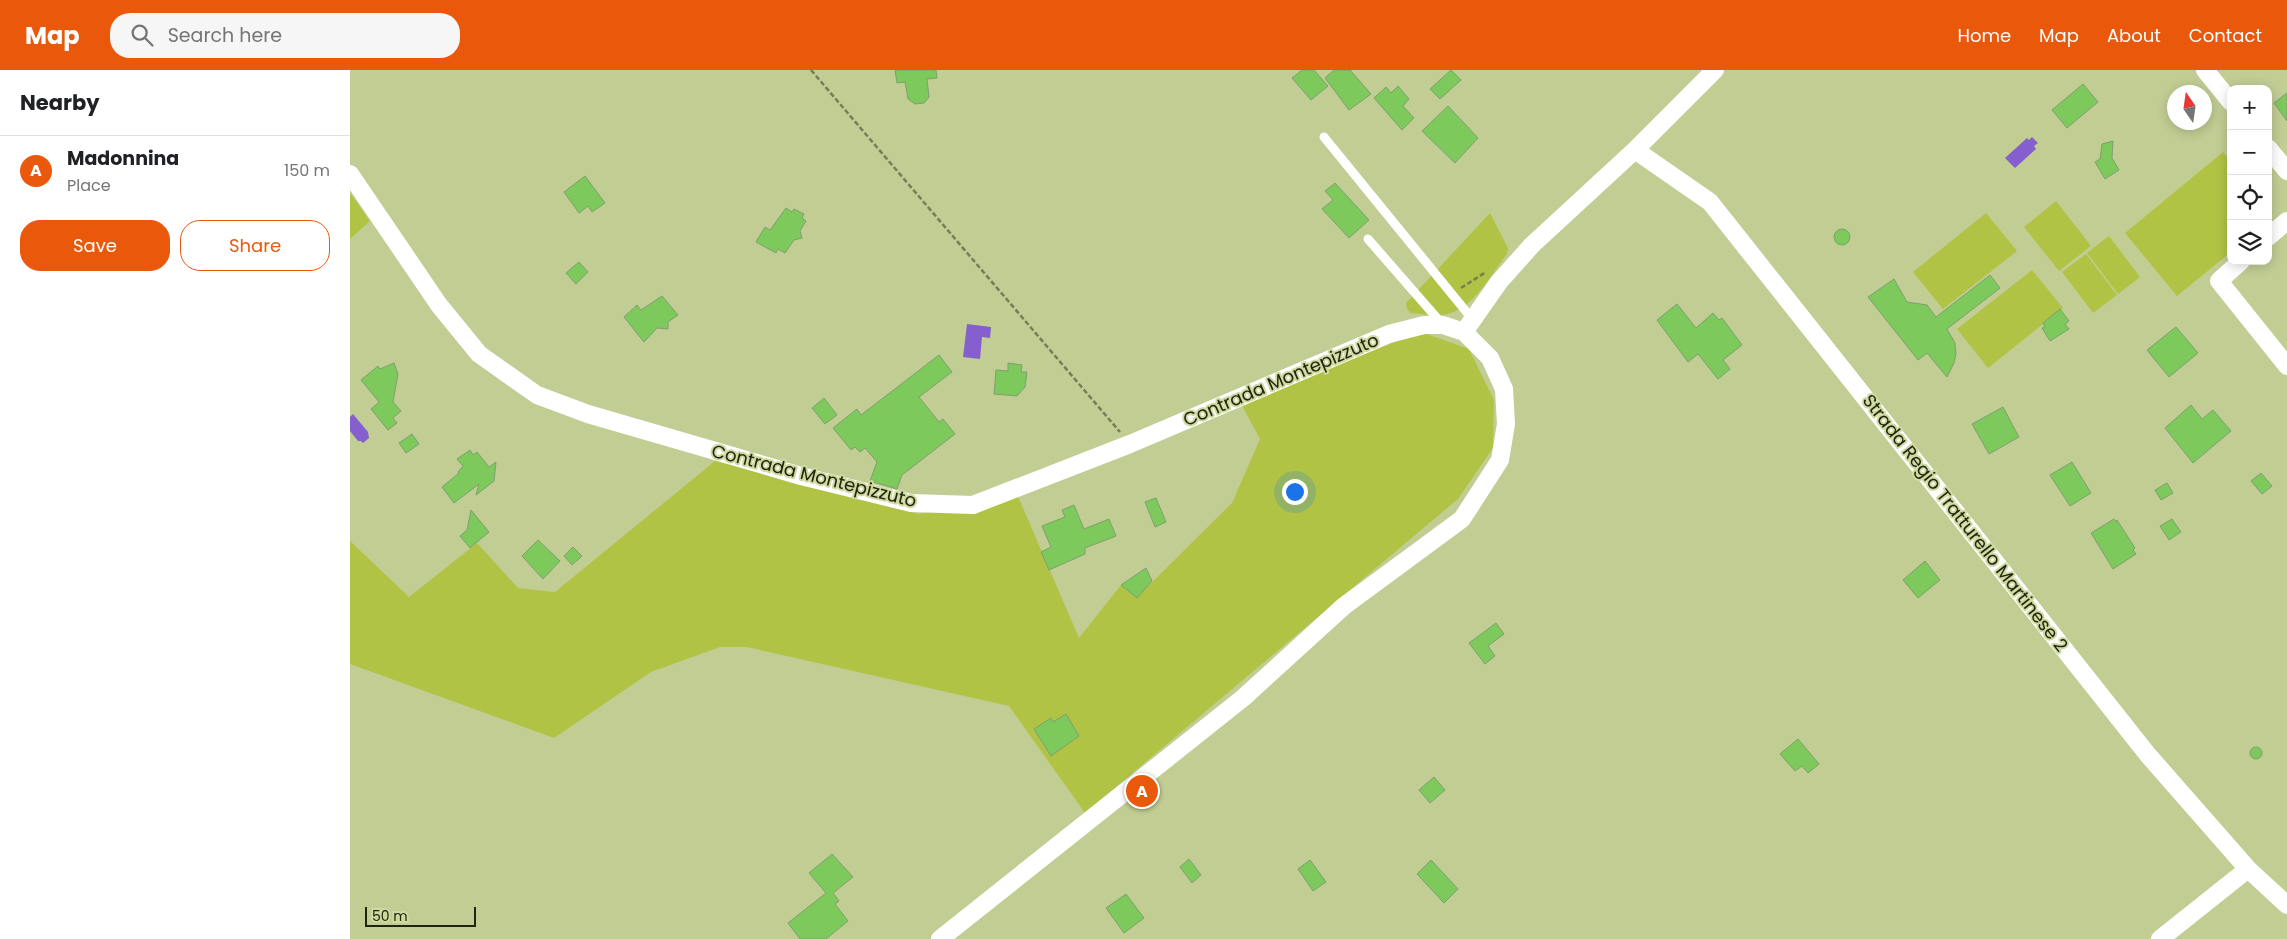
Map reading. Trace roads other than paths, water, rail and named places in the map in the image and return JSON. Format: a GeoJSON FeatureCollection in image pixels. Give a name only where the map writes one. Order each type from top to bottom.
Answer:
{"type":"FeatureCollection","features":[{"type":"Feature","properties":{"kind":"street"},"geometry":{"type":"LineString","coordinates":[[1468,326],[1499,282],[1532,245],[1635,150],[1715,70]]}},
{"type":"Feature","properties":{"kind":"street"},"geometry":{"type":"LineString","coordinates":[[2205,70],[2227,97]]}},
{"type":"Feature","properties":{"kind":"street","name":"Strada Regio Tratturello Martinese 2"},"geometry":{"type":"LineString","coordinates":[[1635,150],[1710,202],[2142,747],[2248,870],[2287,904]]}},
{"type":"Feature","properties":{"kind":"street"},"geometry":{"type":"LineString","coordinates":[[2272,153],[2287,171]]}},
{"type":"Feature","properties":{"kind":"street","name":"Contrada Montepizzuto"},"geometry":{"type":"LineString","coordinates":[[350,174],[439,305],[480,354],[537,395],[588,414],[801,476],[910,503],[973,505],[1130,444],[1389,334],[1424,325],[1468,326],[1490,358],[1504,389],[1506,424],[1500,460],[1462,519],[1344,606],[1243,698],[940,939]]}},
{"type":"Feature","properties":{"kind":"street"},"geometry":{"type":"LineString","coordinates":[[2272,234],[2287,221]]}},
{"type":"Feature","properties":{"kind":"street"},"geometry":{"type":"LineString","coordinates":[[2237,265],[2219,281],[2287,366]]}},
{"type":"Feature","properties":{"kind":"street"},"geometry":{"type":"LineString","coordinates":[[2160,939],[2248,870]]}},
{"type":"Feature","properties":{"kind":"lane"},"geometry":{"type":"LineString","coordinates":[[1324,137],[1451,294],[1468,326]]}},
{"type":"Feature","properties":{"kind":"lane"},"geometry":{"type":"LineString","coordinates":[[1368,239],[1443,325]]}},
{"type":"Feature","properties":{"kind":"place","name":"Madonnina"},"geometry":{"type":"Point","coordinates":[1142,791]}}]}
